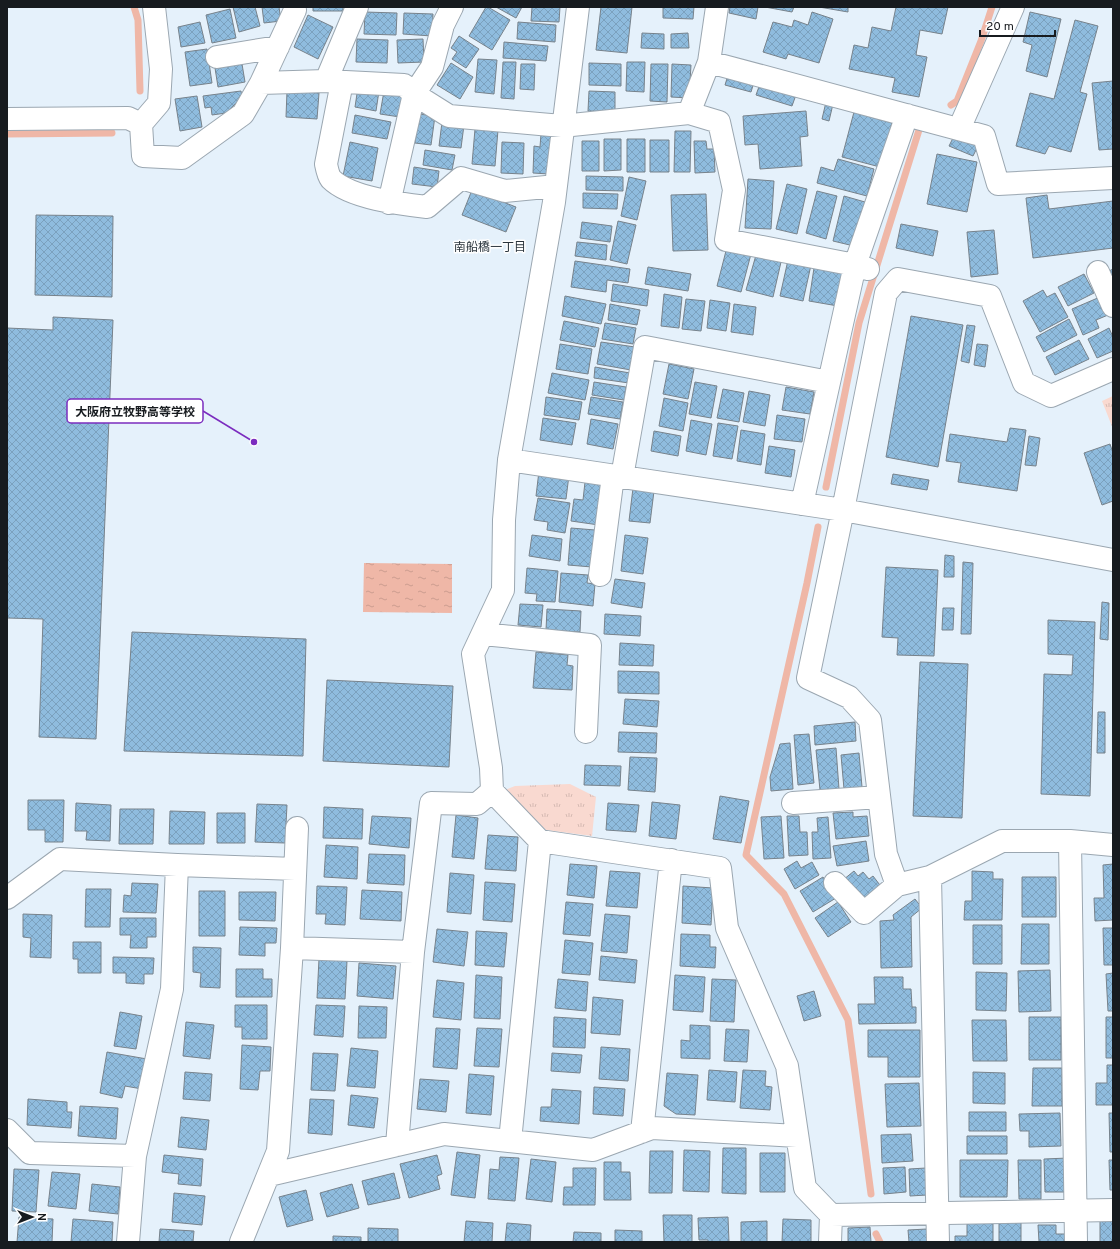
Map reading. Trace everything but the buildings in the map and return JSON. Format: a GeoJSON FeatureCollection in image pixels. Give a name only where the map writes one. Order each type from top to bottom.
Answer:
{"type":"FeatureCollection","features":[{"type":"Feature","properties":{"kind":"street"},"geometry":{"type":"LineString","coordinates":[[154,7],[161,69],[159,103],[141,124],[143,156],[182,158],[243,114],[261,83],[295,10]]}},
{"type":"Feature","properties":{"kind":"street"},"geometry":{"type":"LineString","coordinates":[[357,7],[334,81],[326,164],[330,178],[345,189],[389,203],[427,207],[461,178],[505,191],[556,186]]}},
{"type":"Feature","properties":{"kind":"street"},"geometry":{"type":"LineString","coordinates":[[389,203],[414,94],[432,67],[443,25],[452,7]]}},
{"type":"Feature","properties":{"kind":"street"},"geometry":{"type":"LineString","coordinates":[[578,7],[562,126],[556,186],[510,460],[504,520],[503,590],[473,654],[491,768],[492,791],[540,841],[720,868],[727,928],[788,1066],[805,1188],[831,1215],[830,1242]]}},
{"type":"Feature","properties":{"kind":"street"},"geometry":{"type":"LineString","coordinates":[[689,113],[709,62],[717,7]]}},
{"type":"Feature","properties":{"kind":"street"},"geometry":{"type":"LineString","coordinates":[[959,129],[1013,7]]}},
{"type":"Feature","properties":{"kind":"street"},"geometry":{"type":"LineString","coordinates":[[217,57],[278,47]]}},
{"type":"Feature","properties":{"kind":"street"},"geometry":{"type":"LineString","coordinates":[[709,62],[984,136],[998,184],[1113,178]]}},
{"type":"Feature","properties":{"kind":"street"},"geometry":{"type":"LineString","coordinates":[[261,83],[334,81],[404,86],[449,116],[562,126],[689,113],[719,122],[734,190],[726,240],[990,296],[1024,383],[1051,396],[1113,369]]}},
{"type":"Feature","properties":{"kind":"street"},"geometry":{"type":"LineString","coordinates":[[802,504],[829,382],[876,272],[907,115]]}},
{"type":"Feature","properties":{"kind":"street"},"geometry":{"type":"LineString","coordinates":[[7,119],[128,118],[141,124]]}},
{"type":"Feature","properties":{"kind":"street"},"geometry":{"type":"LineString","coordinates":[[876,272],[886,293],[808,678],[849,697],[870,720],[886,854],[897,885]]}},
{"type":"Feature","properties":{"kind":"street"},"geometry":{"type":"LineString","coordinates":[[1098,272],[1113,306]]}},
{"type":"Feature","properties":{"kind":"street"},"geometry":{"type":"LineString","coordinates":[[600,575],[618,477],[645,347],[829,382]]}},
{"type":"Feature","properties":{"kind":"street"},"geometry":{"type":"LineString","coordinates":[[510,460],[843,510],[1113,560]]}},
{"type":"Feature","properties":{"kind":"street"},"geometry":{"type":"LineString","coordinates":[[483,634],[590,645],[586,732]]}},
{"type":"Feature","properties":{"kind":"street"},"geometry":{"type":"LineString","coordinates":[[397,1145],[413,952],[431,803],[477,804],[492,791]]}},
{"type":"Feature","properties":{"kind":"street"},"geometry":{"type":"LineString","coordinates":[[793,803],[879,797]]}},
{"type":"Feature","properties":{"kind":"street"},"geometry":{"type":"LineString","coordinates":[[241,1242],[278,1151],[292,948],[297,828]]}},
{"type":"Feature","properties":{"kind":"street"},"geometry":{"type":"LineString","coordinates":[[510,1141],[540,841]]}},
{"type":"Feature","properties":{"kind":"street"},"geometry":{"type":"LineString","coordinates":[[835,883],[864,913],[897,885],[930,877],[1002,841],[1070,841],[1113,845]]}},
{"type":"Feature","properties":{"kind":"street"},"geometry":{"type":"LineString","coordinates":[[1070,841],[1076,1242]]}},
{"type":"Feature","properties":{"kind":"street"},"geometry":{"type":"LineString","coordinates":[[7,898],[60,859],[295,869]]}},
{"type":"Feature","properties":{"kind":"street"},"geometry":{"type":"LineString","coordinates":[[642,1132],[671,860]]}},
{"type":"Feature","properties":{"kind":"street"},"geometry":{"type":"LineString","coordinates":[[128,1242],[135,1156],[172,989],[177,865]]}},
{"type":"Feature","properties":{"kind":"street"},"geometry":{"type":"LineString","coordinates":[[930,877],[938,1242]]}},
{"type":"Feature","properties":{"kind":"street"},"geometry":{"type":"LineString","coordinates":[[292,948],[413,952]]}},
{"type":"Feature","properties":{"kind":"street"},"geometry":{"type":"LineString","coordinates":[[269,1175],[444,1134],[593,1150],[652,1128],[797,1136]]}},
{"type":"Feature","properties":{"kind":"street"},"geometry":{"type":"LineString","coordinates":[[7,1130],[30,1153],[135,1156]]}},
{"type":"Feature","properties":{"kind":"street"},"geometry":{"type":"LineString","coordinates":[[831,1215],[1113,1210]]}},
{"type":"Feature","properties":{"kind":"green space"},"geometry":{"type":"Polygon","coordinates":[[[1113,396],[1113,429],[1102,401],[1113,396]]]}},
{"type":"Feature","properties":{"kind":"green space"},"geometry":{"type":"Polygon","coordinates":[[[570,784],[596,797],[592,836],[546,830],[505,790],[515,786],[570,784]]]}},
{"type":"Feature","properties":{"kind":"water"},"geometry":{"type":"Polygon","coordinates":[[[364,563],[452,564],[452,613],[363,612],[364,563]]]}},
{"type":"Feature","properties":{"kind":"waterway"},"geometry":{"type":"LineString","coordinates":[[134,7],[138,20],[140,91]]}},
{"type":"Feature","properties":{"kind":"waterway"},"geometry":{"type":"LineString","coordinates":[[951,105],[957,101],[981,41],[992,7]]}},
{"type":"Feature","properties":{"kind":"waterway"},"geometry":{"type":"LineString","coordinates":[[826,487],[859,323],[919,130]]}},
{"type":"Feature","properties":{"kind":"waterway"},"geometry":{"type":"LineString","coordinates":[[7,134],[112,133]]}},
{"type":"Feature","properties":{"kind":"waterway"},"geometry":{"type":"LineString","coordinates":[[818,527],[807,583],[746,855],[784,894],[848,1020],[871,1194]]}},
{"type":"Feature","properties":{"kind":"waterway"},"geometry":{"type":"LineString","coordinates":[[876,1234],[880,1242]]}},
{"type":"Feature","properties":{"kind":"place","name":"大阪府立牧野高等学校"},"geometry":{"type":"Point","coordinates":[254,442]}},
{"type":"Feature","properties":{"kind":"district","name":"南船橋一丁目"},"geometry":{"type":"Point","coordinates":[490,247]}}]}
